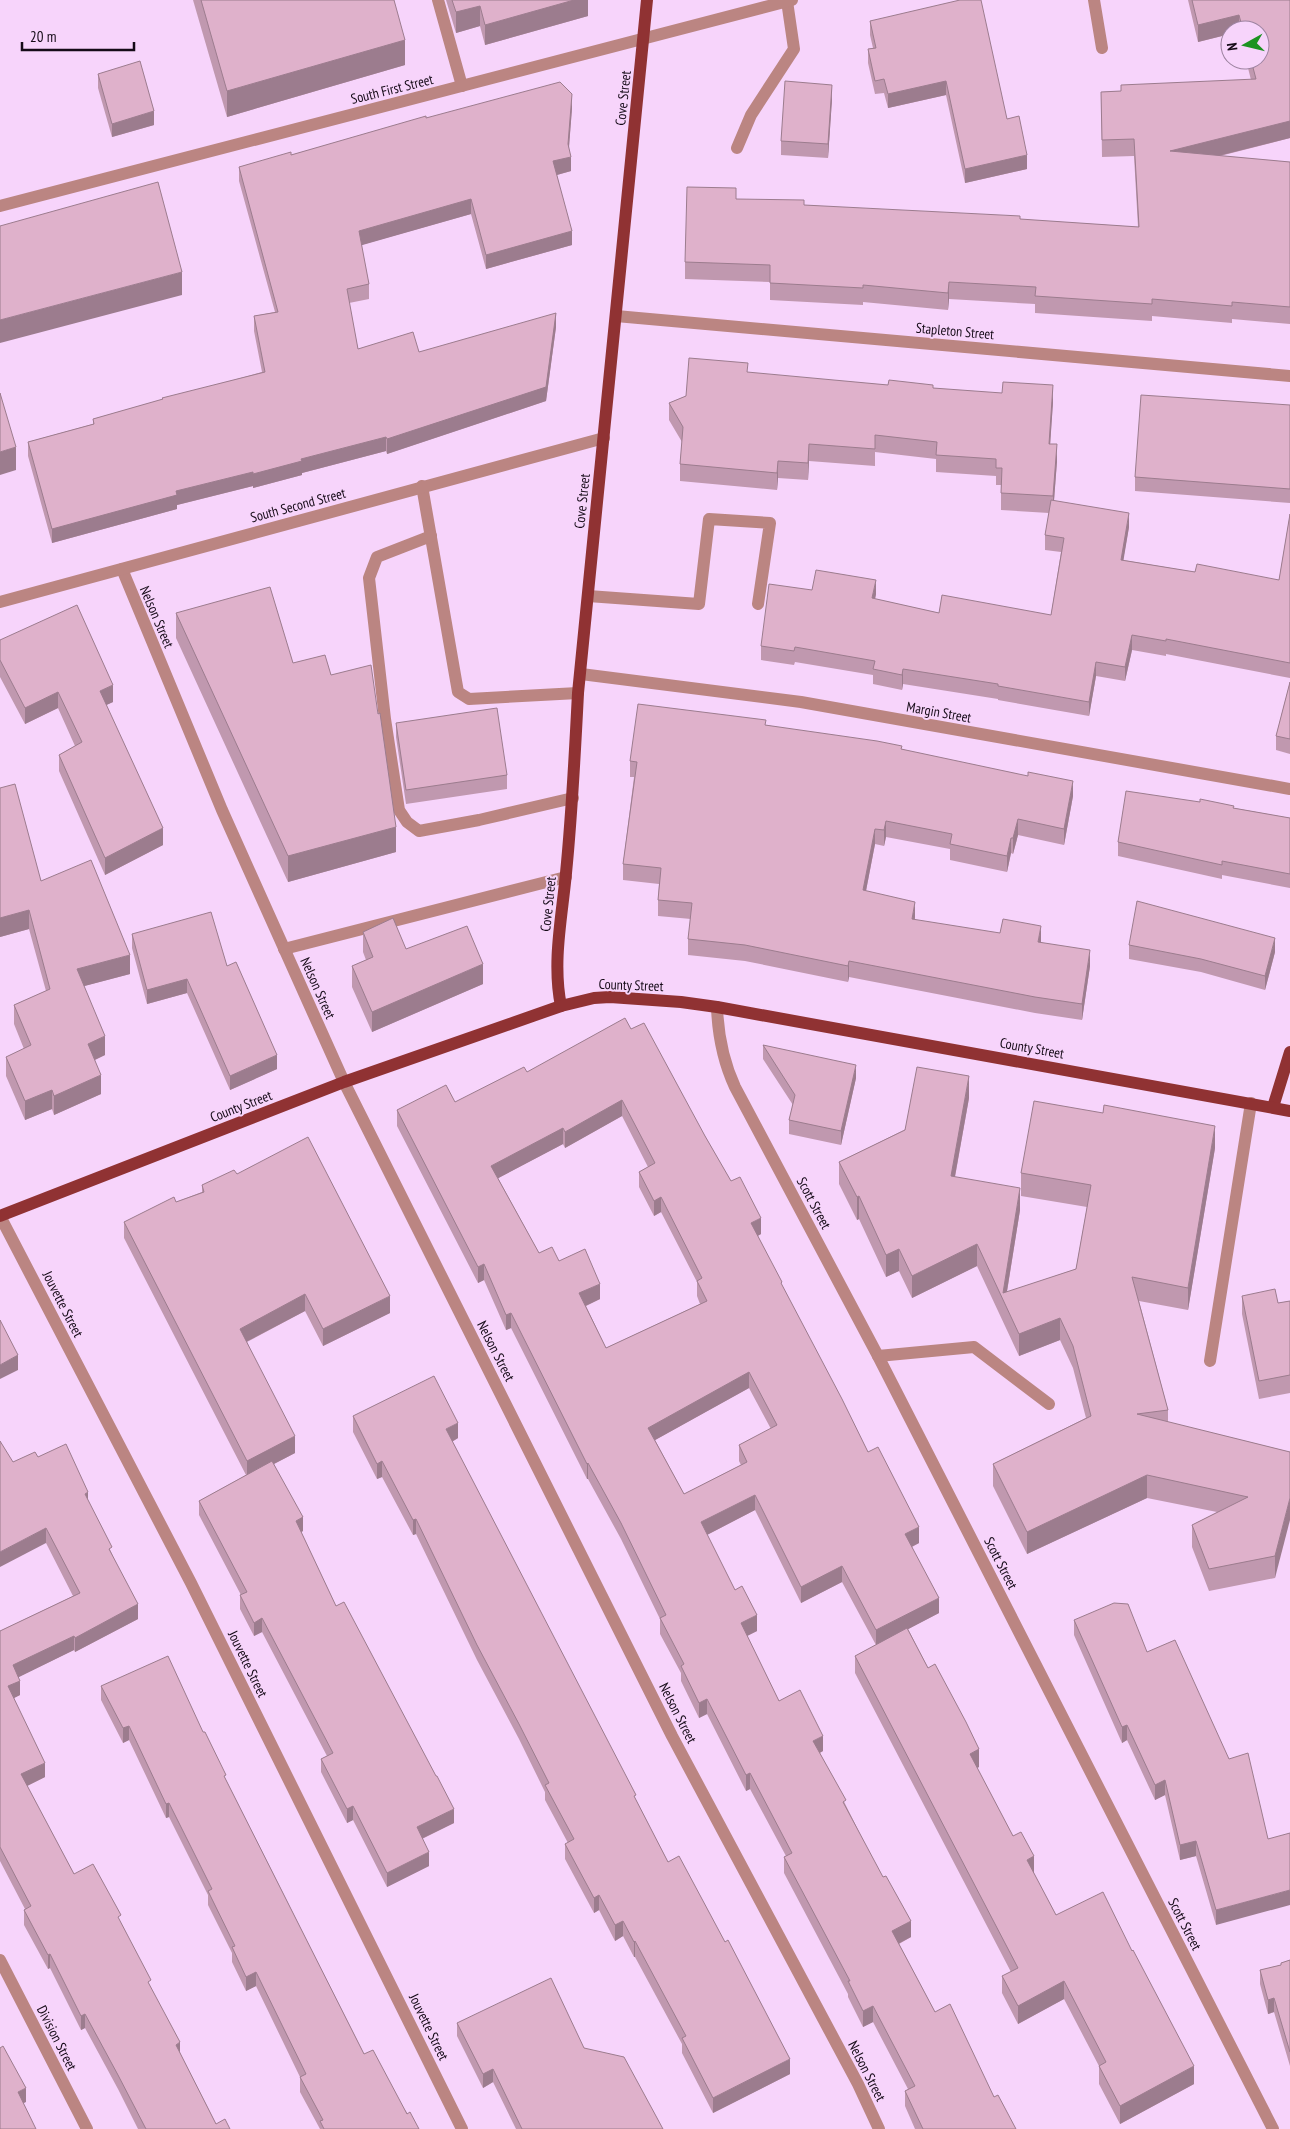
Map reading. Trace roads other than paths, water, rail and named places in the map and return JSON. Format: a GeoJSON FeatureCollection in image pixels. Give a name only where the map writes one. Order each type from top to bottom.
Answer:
{"type":"FeatureCollection","features":[{"type":"Feature","properties":{"kind":"main road","name":"Cove Street"},"geometry":{"type":"LineString","coordinates":[[561,1006],[558,992],[558,961],[573,798],[578,693],[647,0]]}},
{"type":"Feature","properties":{"kind":"main road","name":"County Street"},"geometry":{"type":"LineString","coordinates":[[0,1216],[344,1082],[561,1006],[594,998],[610,997],[680,1002],[717,1007],[1290,1111]]}},
{"type":"Feature","properties":{"kind":"main road"},"geometry":{"type":"LineString","coordinates":[[1273,1107],[1290,1052]]}},
{"type":"Feature","properties":{"kind":"street"},"geometry":{"type":"LineString","coordinates":[[438,0],[462,86]]}},
{"type":"Feature","properties":{"kind":"street"},"geometry":{"type":"LineString","coordinates":[[1094,0],[1102,48]]}},
{"type":"Feature","properties":{"kind":"street"},"geometry":{"type":"LineString","coordinates":[[737,148],[751,115],[794,49],[789,1]]}},
{"type":"Feature","properties":{"kind":"street","name":"South First Street"},"geometry":{"type":"LineString","coordinates":[[0,206],[789,1]]}},
{"type":"Feature","properties":{"kind":"street","name":"Stapleton Street"},"geometry":{"type":"LineString","coordinates":[[616,316],[1290,376]]}},
{"type":"Feature","properties":{"kind":"street","name":"South Second Street"},"geometry":{"type":"LineString","coordinates":[[0,602],[604,438]]}},
{"type":"Feature","properties":{"kind":"street"},"geometry":{"type":"LineString","coordinates":[[422,486],[458,692],[469,700],[578,693]]}},
{"type":"Feature","properties":{"kind":"street"},"geometry":{"type":"LineString","coordinates":[[588,596],[699,604],[709,519],[770,524],[758,604]]}},
{"type":"Feature","properties":{"kind":"street"},"geometry":{"type":"LineString","coordinates":[[431,536],[376,557],[369,578],[385,719],[399,810],[407,822],[419,831],[479,820],[573,798]]}},
{"type":"Feature","properties":{"kind":"street","name":"Nelson Street"},"geometry":{"type":"LineString","coordinates":[[122,570],[222,810],[344,1082],[672,1736],[858,2084],[879,2129]]}},
{"type":"Feature","properties":{"kind":"street","name":"Margin Street"},"geometry":{"type":"LineString","coordinates":[[580,674],[801,702],[1290,789]]}},
{"type":"Feature","properties":{"kind":"street"},"geometry":{"type":"LineString","coordinates":[[284,949],[566,877]]}},
{"type":"Feature","properties":{"kind":"street","name":"Scott Street"},"geometry":{"type":"LineString","coordinates":[[717,1007],[721,1052],[735,1087],[878,1356],[1273,2129]]}},
{"type":"Feature","properties":{"kind":"street"},"geometry":{"type":"LineString","coordinates":[[1210,1361],[1251,1103]]}},
{"type":"Feature","properties":{"kind":"street","name":"Jouvette Street"},"geometry":{"type":"LineString","coordinates":[[0,1216],[191,1583],[462,2129]]}},
{"type":"Feature","properties":{"kind":"street"},"geometry":{"type":"LineString","coordinates":[[878,1356],[974,1347],[1049,1404]]}},
{"type":"Feature","properties":{"kind":"street","name":"Division Street"},"geometry":{"type":"LineString","coordinates":[[0,1960],[87,2129]]}}]}
